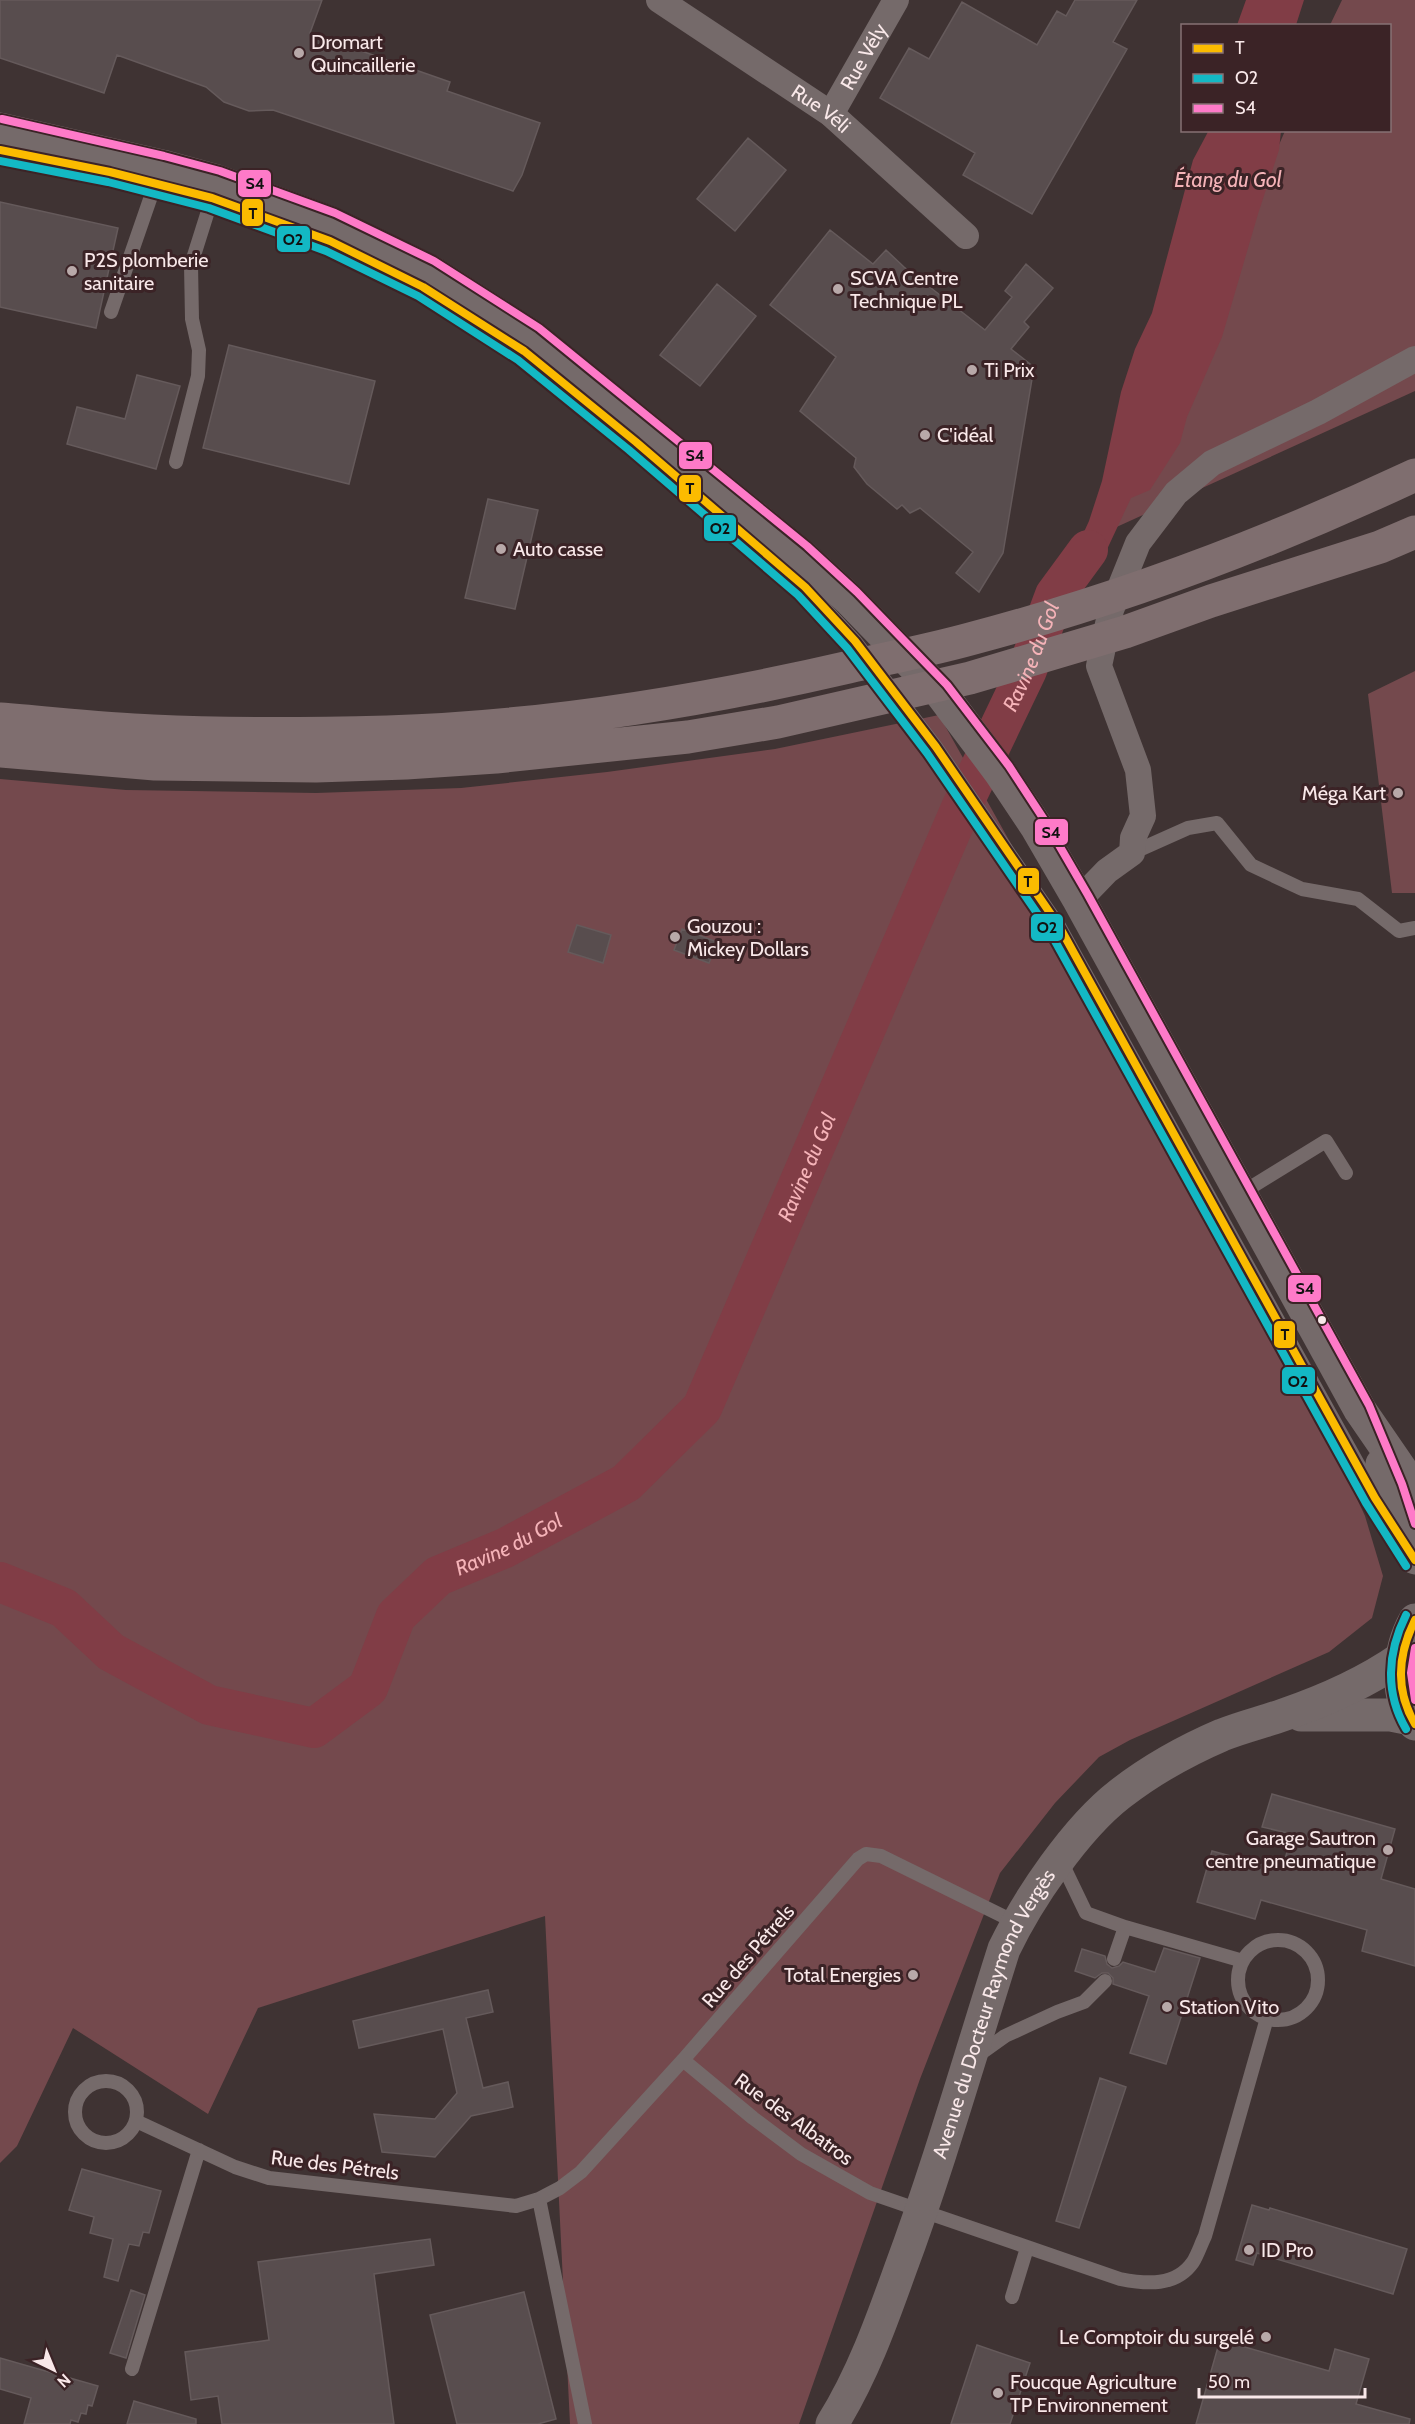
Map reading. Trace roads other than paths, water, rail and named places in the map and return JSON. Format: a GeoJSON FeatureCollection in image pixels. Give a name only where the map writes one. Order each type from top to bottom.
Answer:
{"type":"FeatureCollection","features":[{"type":"Feature","properties":{"kind":"highway"},"geometry":{"type":"LineString","coordinates":[[0,719],[149,731],[248,734],[390,732],[547,720],[689,700],[801,678],[980,636],[1090,604],[1207,562],[1364,499],[1415,475]]}},
{"type":"Feature","properties":{"kind":"highway"},"geometry":{"type":"LineString","coordinates":[[1211,601],[1415,511]]}},
{"type":"Feature","properties":{"kind":"highway"},"geometry":{"type":"LineString","coordinates":[[0,752],[155,764],[316,766],[406,763],[592,748],[688,737],[778,722],[970,678],[1125,632],[1211,601],[1380,547],[1415,532]]}},
{"type":"Feature","properties":{"kind":"main road"},"geometry":{"type":"LineString","coordinates":[[0,129],[331,223],[428,270],[533,337],[800,554],[849,599],[940,692],[1019,800],[1079,900],[1360,1410],[1415,1490]]}},
{"type":"Feature","properties":{"kind":"main road"},"geometry":{"type":"LineString","coordinates":[[1360,1410],[1392,1488],[1415,1559]]}},
{"type":"Feature","properties":{"kind":"main road"},"geometry":{"type":"LineString","coordinates":[[1413,1721],[1404,1700],[1401,1658],[1408,1632],[1415,1620]]}},
{"type":"Feature","properties":{"kind":"main road","name":"Avenue du Docteur Raymond Vergès"},"geometry":{"type":"LineString","coordinates":[[832,2424],[868,2358],[922,2213],[1004,1949],[1017,1923],[1060,1859],[1088,1825],[1119,1794],[1162,1765],[1223,1734],[1284,1715],[1372,1678],[1401,1658]]}},
{"type":"Feature","properties":{"kind":"main road","name":"Avenue du Docteur Raymond Vergès"},"geometry":{"type":"LineString","coordinates":[[1284,1715],[1391,1715],[1413,1721]]}},
{"type":"Feature","properties":{"kind":"street","name":"Rue Véli"},"geometry":{"type":"LineString","coordinates":[[659,0],[831,114],[966,236]]}},
{"type":"Feature","properties":{"kind":"street","name":"Rue Vély"},"geometry":{"type":"LineString","coordinates":[[831,114],[896,0]]}},
{"type":"Feature","properties":{"kind":"street"},"geometry":{"type":"LineString","coordinates":[[1079,900],[1107,871],[1132,853],[1133,838],[1143,816],[1138,770],[1100,666],[1110,610],[1138,543],[1176,493],[1212,463],[1318,412],[1415,359]]}},
{"type":"Feature","properties":{"kind":"lane"},"geometry":{"type":"LineString","coordinates":[[0,150],[159,174],[111,312]]}},
{"type":"Feature","properties":{"kind":"lane"},"geometry":{"type":"LineString","coordinates":[[176,462],[198,376],[199,350],[192,319],[191,265],[215,190],[330,241],[423,287],[524,351],[636,442],[805,587],[855,641],[936,747],[992,825],[1059,926],[1375,1498],[1415,1559]]}},
{"type":"Feature","properties":{"kind":"lane"},"geometry":{"type":"LineString","coordinates":[[1132,853],[1188,828],[1217,823],[1251,866],[1302,890],[1359,899],[1399,931],[1415,928]]}},
{"type":"Feature","properties":{"kind":"lane"},"geometry":{"type":"LineString","coordinates":[[1240,1194],[1326,1141],[1346,1173]]}},
{"type":"Feature","properties":{"kind":"lane","name":"Rue des Pétrels"},"geometry":{"type":"LineString","coordinates":[[136,2121],[235,2167],[269,2178],[516,2206],[539,2199],[560,2188],[581,2172],[683,2060],[858,1859],[866,1854],[881,1856],[1017,1923]]}},
{"type":"Feature","properties":{"kind":"lane"},"geometry":{"type":"LineString","coordinates":[[1060,1859],[1086,1913],[1125,1927],[1243,1961]]}},
{"type":"Feature","properties":{"kind":"lane"},"geometry":{"type":"LineString","coordinates":[[1114,1959],[1125,1927]]}},
{"type":"Feature","properties":{"kind":"lane"},"geometry":{"type":"LineString","coordinates":[[1277,1939],[1291,1941],[1303,1947],[1313,1957],[1318,1970],[1319,1984],[1315,1998],[1295,2017],[1281,2020],[1256,2014],[1241,1996],[1239,1972],[1243,1961],[1251,1950],[1263,1942],[1277,1939]]}},
{"type":"Feature","properties":{"kind":"lane"},"geometry":{"type":"LineString","coordinates":[[968,2062],[1005,2036],[1084,2002],[1105,1981]]}},
{"type":"Feature","properties":{"kind":"lane","name":"Rue des Albatros"},"geometry":{"type":"LineString","coordinates":[[683,2060],[753,2118],[811,2160],[870,2193],[922,2213],[1120,2279],[1147,2284],[1174,2279],[1193,2262],[1205,2236],[1267,2018]]}},
{"type":"Feature","properties":{"kind":"lane"},"geometry":{"type":"LineString","coordinates":[[108,2080],[122,2084],[132,2094],[137,2107],[136,2121],[129,2133],[117,2141],[104,2144],[90,2139],[80,2130],[75,2117],[76,2103],[83,2091],[94,2082],[108,2080]]}},
{"type":"Feature","properties":{"kind":"lane"},"geometry":{"type":"LineString","coordinates":[[132,2369],[199,2150]]}},
{"type":"Feature","properties":{"kind":"lane"},"geometry":{"type":"LineString","coordinates":[[539,2199],[585,2424]]}},
{"type":"Feature","properties":{"kind":"lane"},"geometry":{"type":"LineString","coordinates":[[1012,2297],[1027,2248]]}},
{"type":"Feature","properties":{"kind":"water"},"geometry":{"type":"Polygon","coordinates":[[[1246,0],[1304,0],[1296,24],[1237,24],[1246,0]]]}},
{"type":"Feature","properties":{"kind":"water","name":"Étang du Gol"},"geometry":{"type":"Polygon","coordinates":[[[1208,132],[1281,132],[1279,150],[1222,337],[1187,417],[1180,443],[1150,490],[1131,498],[1103,558],[1078,580],[1055,595],[1089,521],[1102,481],[1121,392],[1135,349],[1152,313],[1193,160],[1208,132]]]}},
{"type":"Feature","properties":{"kind":"waterway","name":"Ravine du Gol"},"geometry":{"type":"LineString","coordinates":[[0,1582],[64,1608],[111,1652],[209,1705],[314,1728],[368,1688],[396,1616],[438,1576],[505,1548],[626,1483],[702,1408],[961,808],[1027,670],[1055,595],[1088,550]]}},
{"type":"Feature","properties":{"kind":"place","name":"Dromart Quincaillerie"},"geometry":{"type":"Point","coordinates":[299,53]}},
{"type":"Feature","properties":{"kind":"place","name":"P2S plomberie sanitaire"},"geometry":{"type":"Point","coordinates":[72,271]}},
{"type":"Feature","properties":{"kind":"place","name":"SCVA Centre Technique PL"},"geometry":{"type":"Point","coordinates":[838,289]}},
{"type":"Feature","properties":{"kind":"place","name":"Ti Prix"},"geometry":{"type":"Point","coordinates":[972,370]}},
{"type":"Feature","properties":{"kind":"place","name":"C'idéal"},"geometry":{"type":"Point","coordinates":[925,435]}},
{"type":"Feature","properties":{"kind":"place","name":"Auto casse"},"geometry":{"type":"Point","coordinates":[501,549]}},
{"type":"Feature","properties":{"kind":"place","name":"Méga Kart"},"geometry":{"type":"Point","coordinates":[1398,793]}},
{"type":"Feature","properties":{"kind":"place","name":"Gouzou : Mickey Dollars"},"geometry":{"type":"Point","coordinates":[675,937]}},
{"type":"Feature","properties":{"kind":"place","name":"Garage Sautron centre pneumatique"},"geometry":{"type":"Point","coordinates":[1388,1850]}},
{"type":"Feature","properties":{"kind":"place","name":"Total Energies"},"geometry":{"type":"Point","coordinates":[913,1975]}},
{"type":"Feature","properties":{"kind":"place","name":"Station Vito"},"geometry":{"type":"Point","coordinates":[1167,2007]}},
{"type":"Feature","properties":{"kind":"place","name":"ID Pro"},"geometry":{"type":"Point","coordinates":[1249,2250]}},
{"type":"Feature","properties":{"kind":"place","name":"Le Comptoir du surgelé"},"geometry":{"type":"Point","coordinates":[1266,2337]}},
{"type":"Feature","properties":{"kind":"place","name":"Foucque Agriculture TP Environnement"},"geometry":{"type":"Point","coordinates":[998,2393]}}]}
